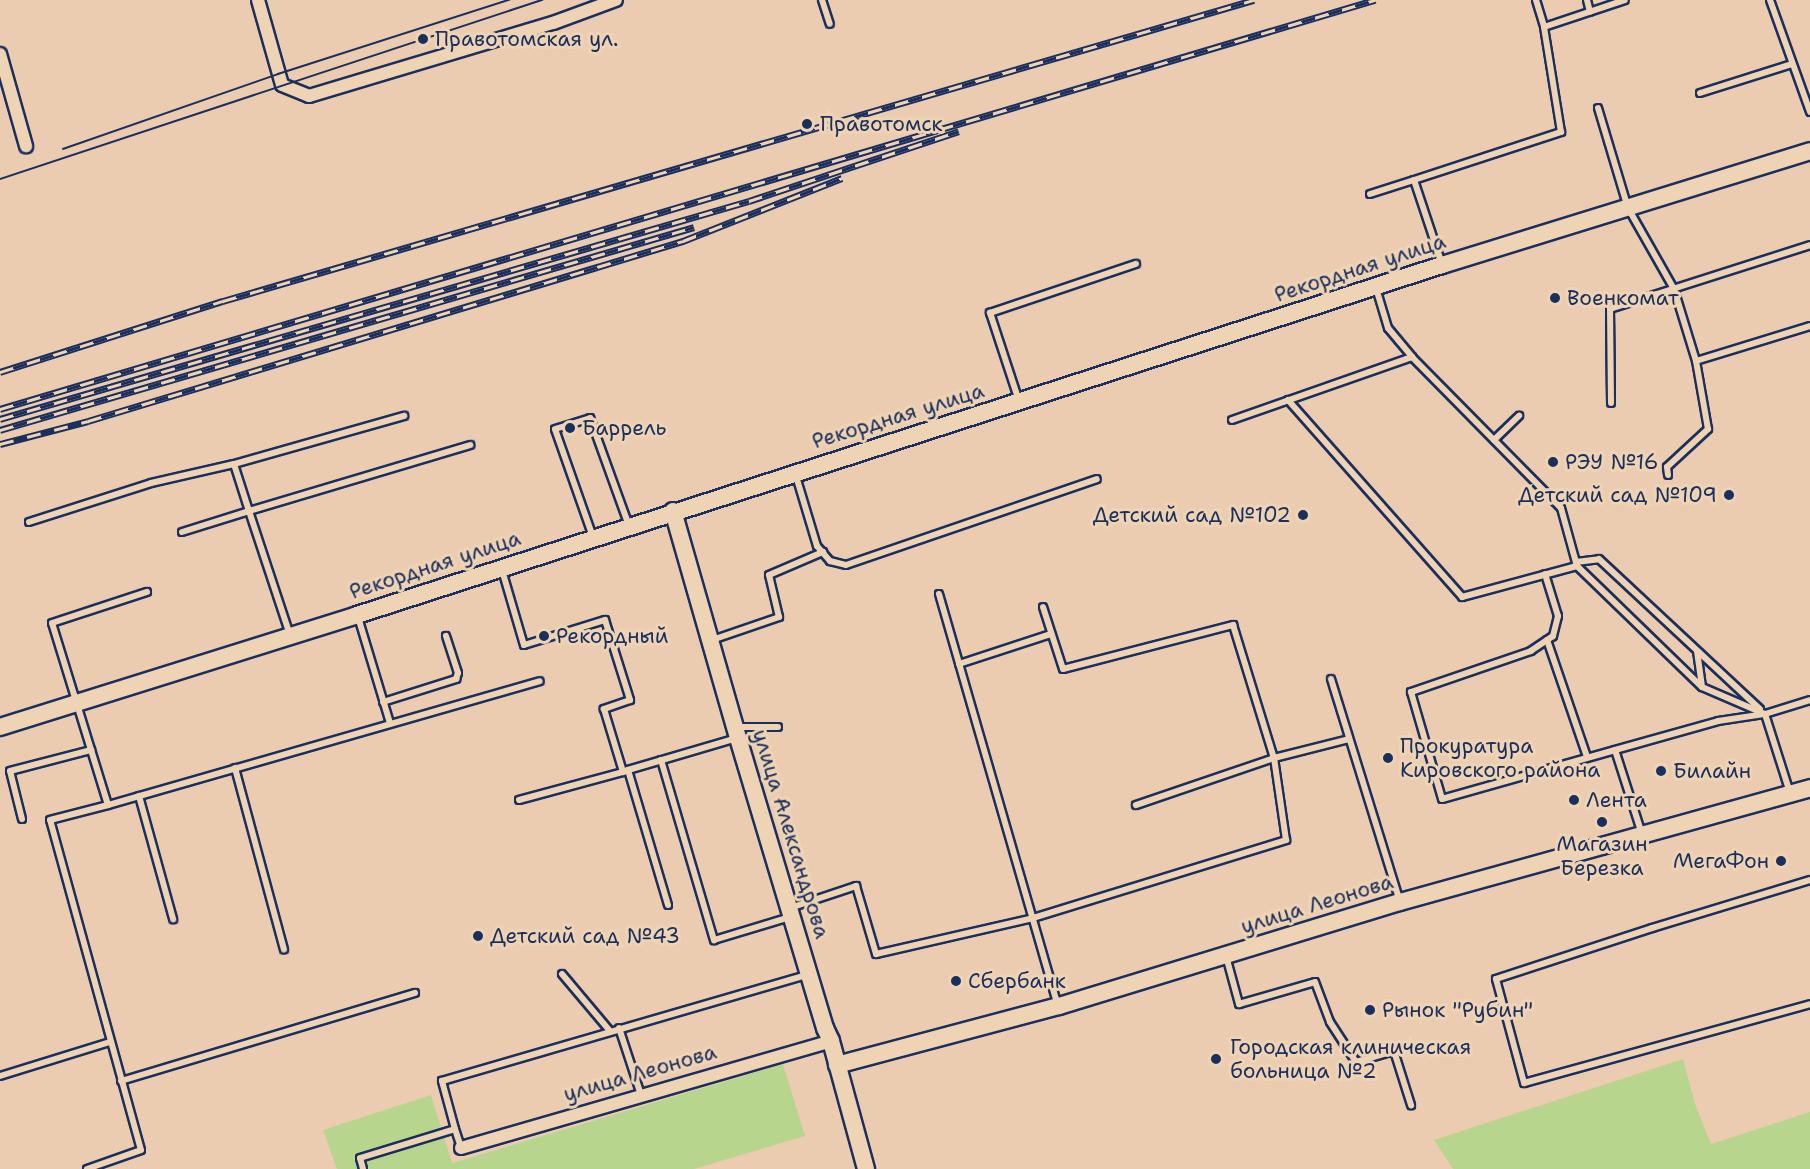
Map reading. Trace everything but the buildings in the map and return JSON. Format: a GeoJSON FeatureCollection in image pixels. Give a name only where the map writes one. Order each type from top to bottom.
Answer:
{"type":"FeatureCollection","features":[{"type":"Feature","properties":{"kind":"main road","name":"Рекордная улица"},"geometry":{"type":"LineString","coordinates":[[0,727],[357,615],[673,511],[1020,402],[1442,265],[1810,151]]}},
{"type":"Feature","properties":{"kind":"main road","name":"улица Александрова"},"geometry":{"type":"LineString","coordinates":[[673,511],[737,733],[831,1041],[866,1169]]}},
{"type":"Feature","properties":{"kind":"main road","name":"улица Леонова"},"geometry":{"type":"LineString","coordinates":[[837,1065],[1059,1006],[1400,902],[1810,788]]}},
{"type":"Feature","properties":{"kind":"street"},"geometry":{"type":"LineString","coordinates":[[258,0],[282,85],[309,96],[553,22],[616,0]]}},
{"type":"Feature","properties":{"kind":"street"},"geometry":{"type":"LineString","coordinates":[[0,54],[26,146]]}},
{"type":"Feature","properties":{"kind":"street","name":"улица Леонова"},"geometry":{"type":"LineString","coordinates":[[461,1148],[831,1041]]}},
{"type":"Feature","properties":{"kind":"lane"},"geometry":{"type":"LineString","coordinates":[[822,0],[830,24]]}},
{"type":"Feature","properties":{"kind":"lane"},"geometry":{"type":"LineString","coordinates":[[1370,194],[1561,132],[1544,27],[1536,0]]}},
{"type":"Feature","properties":{"kind":"lane"},"geometry":{"type":"LineString","coordinates":[[1587,0],[1590,12]]}},
{"type":"Feature","properties":{"kind":"lane"},"geometry":{"type":"LineString","coordinates":[[1544,27],[1625,0]]}},
{"type":"Feature","properties":{"kind":"lane"},"geometry":{"type":"LineString","coordinates":[[1770,0],[1810,112]]}},
{"type":"Feature","properties":{"kind":"lane"},"geometry":{"type":"LineString","coordinates":[[1700,93],[1792,64]]}},
{"type":"Feature","properties":{"kind":"lane"},"geometry":{"type":"LineString","coordinates":[[1598,108],[1628,208],[1674,289],[1696,362],[1708,429],[1667,467],[1668,475]]}},
{"type":"Feature","properties":{"kind":"lane"},"geometry":{"type":"LineString","coordinates":[[1414,180],[1442,265]]}},
{"type":"Feature","properties":{"kind":"lane"},"geometry":{"type":"LineString","coordinates":[[1611,402],[1610,309],[1810,244]]}},
{"type":"Feature","properties":{"kind":"lane"},"geometry":{"type":"LineString","coordinates":[[1020,402],[990,313],[1136,264]]}},
{"type":"Feature","properties":{"kind":"lane"},"geometry":{"type":"LineString","coordinates":[[1376,287],[1388,328],[1412,357],[1561,508],[1576,564],[1702,687],[1765,714]]}},
{"type":"Feature","properties":{"kind":"lane"},"geometry":{"type":"LineString","coordinates":[[1696,362],[1810,326]]}},
{"type":"Feature","properties":{"kind":"lane"},"geometry":{"type":"LineString","coordinates":[[1232,420],[1412,357]]}},
{"type":"Feature","properties":{"kind":"lane"},"geometry":{"type":"LineString","coordinates":[[1288,400],[1462,597],[1599,559],[1765,714],[1790,794]]}},
{"type":"Feature","properties":{"kind":"lane"},"geometry":{"type":"LineString","coordinates":[[29,522],[151,483],[234,464],[404,416]]}},
{"type":"Feature","properties":{"kind":"lane"},"geometry":{"type":"LineString","coordinates":[[1494,440],[1519,416]]}},
{"type":"Feature","properties":{"kind":"lane"},"geometry":{"type":"LineString","coordinates":[[593,538],[555,429],[590,418],[629,526]]}},
{"type":"Feature","properties":{"kind":"lane"},"geometry":{"type":"LineString","coordinates":[[182,532],[470,445]]}},
{"type":"Feature","properties":{"kind":"lane"},"geometry":{"type":"LineString","coordinates":[[234,464],[290,636]]}},
{"type":"Feature","properties":{"kind":"lane"},"geometry":{"type":"LineString","coordinates":[[795,472],[818,546],[831,561],[846,565],[1097,479]]}},
{"type":"Feature","properties":{"kind":"lane"},"geometry":{"type":"LineString","coordinates":[[712,641],[779,617],[769,575],[823,552]]}},
{"type":"Feature","properties":{"kind":"lane"},"geometry":{"type":"LineString","coordinates":[[501,567],[524,645],[605,620],[630,700],[604,709],[668,905]]}},
{"type":"Feature","properties":{"kind":"lane"},"geometry":{"type":"LineString","coordinates":[[1545,574],[1558,616],[1553,636],[1531,651],[1411,692],[1442,799],[1548,771],[1587,757],[1718,721],[1765,714],[1810,700]]}},
{"type":"Feature","properties":{"kind":"lane"},"geometry":{"type":"LineString","coordinates":[[108,805],[52,623],[147,592]]}},
{"type":"Feature","properties":{"kind":"lane"},"geometry":{"type":"LineString","coordinates":[[939,594],[1059,1006]]}},
{"type":"Feature","properties":{"kind":"lane"},"geometry":{"type":"LineString","coordinates":[[661,760],[714,940],[856,886],[876,954],[1033,918],[1286,840],[1274,758],[1233,625],[1063,669],[1042,607]]}},
{"type":"Feature","properties":{"kind":"lane"},"geometry":{"type":"LineString","coordinates":[[357,615],[390,723]]}},
{"type":"Feature","properties":{"kind":"lane"},"geometry":{"type":"LineString","coordinates":[[959,663],[1051,634]]}},
{"type":"Feature","properties":{"kind":"lane"},"geometry":{"type":"LineString","coordinates":[[384,702],[456,679],[458,673],[446,636]]}},
{"type":"Feature","properties":{"kind":"lane"},"geometry":{"type":"LineString","coordinates":[[1547,640],[1587,757]]}},
{"type":"Feature","properties":{"kind":"lane"},"geometry":{"type":"LineString","coordinates":[[1697,650],[1702,687]]}},
{"type":"Feature","properties":{"kind":"lane"},"geometry":{"type":"LineString","coordinates":[[1331,679],[1400,902]]}},
{"type":"Feature","properties":{"kind":"lane"},"geometry":{"type":"LineString","coordinates":[[87,1169],[108,1165],[141,1150],[50,820],[540,681]]}},
{"type":"Feature","properties":{"kind":"lane"},"geometry":{"type":"LineString","coordinates":[[519,800],[661,760],[737,733],[778,727]]}},
{"type":"Feature","properties":{"kind":"lane"},"geometry":{"type":"LineString","coordinates":[[1136,805],[1274,758],[1349,739]]}},
{"type":"Feature","properties":{"kind":"lane"},"geometry":{"type":"LineString","coordinates":[[22,819],[10,771],[91,750]]}},
{"type":"Feature","properties":{"kind":"lane"},"geometry":{"type":"LineString","coordinates":[[1614,750],[1642,836]]}},
{"type":"Feature","properties":{"kind":"lane"},"geometry":{"type":"LineString","coordinates":[[235,768],[284,950]]}},
{"type":"Feature","properties":{"kind":"lane"},"geometry":{"type":"LineString","coordinates":[[139,796],[173,919]]}},
{"type":"Feature","properties":{"kind":"lane"},"geometry":{"type":"LineString","coordinates":[[1810,880],[1496,979],[1524,1083],[1810,1004]]}},
{"type":"Feature","properties":{"kind":"lane"},"geometry":{"type":"LineString","coordinates":[[1226,956],[1239,1004],[1315,982],[1330,1022],[1356,1062],[1394,1051],[1411,1105]]}},
{"type":"Feature","properties":{"kind":"lane"},"geometry":{"type":"LineString","coordinates":[[562,974],[610,1031]]}},
{"type":"Feature","properties":{"kind":"lane"},"geometry":{"type":"LineString","coordinates":[[461,1148],[442,1081],[810,974]]}},
{"type":"Feature","properties":{"kind":"lane"},"geometry":{"type":"LineString","coordinates":[[121,1081],[415,993]]}},
{"type":"Feature","properties":{"kind":"lane"},"geometry":{"type":"LineString","coordinates":[[619,1028],[641,1095]]}},
{"type":"Feature","properties":{"kind":"lane"},"geometry":{"type":"LineString","coordinates":[[0,1076],[110,1042]]}},
{"type":"Feature","properties":{"kind":"lane"},"geometry":{"type":"LineString","coordinates":[[363,1169],[360,1158],[455,1129]]}},
{"type":"Feature","properties":{"kind":"green space"},"geometry":{"type":"Polygon","coordinates":[[[1683,1059],[1695,1104],[1711,1144],[1810,1112],[1810,1169],[1453,1169],[1434,1140],[1683,1059]]]}},
{"type":"Feature","properties":{"kind":"green space"},"geometry":{"type":"Polygon","coordinates":[[[783,1064],[805,1136],[694,1169],[337,1169],[323,1130],[431,1095],[452,1163],[783,1064]]]}},
{"type":"Feature","properties":{"kind":"tram line"},"geometry":{"type":"LineString","coordinates":[[63,149],[278,74],[509,0]]}},
{"type":"Feature","properties":{"kind":"tram line"},"geometry":{"type":"LineString","coordinates":[[0,179],[542,0]]}},
{"type":"Feature","properties":{"kind":"railway"},"geometry":{"type":"LineString","coordinates":[[0,372],[223,301],[1254,0]]}},
{"type":"Feature","properties":{"kind":"railway"},"geometry":{"type":"LineString","coordinates":[[0,409],[1375,0]]}},
{"type":"Feature","properties":{"kind":"railway"},"geometry":{"type":"LineString","coordinates":[[0,419],[749,201],[959,131]]}},
{"type":"Feature","properties":{"kind":"railway"},"geometry":{"type":"LineString","coordinates":[[0,444],[88,421],[683,241],[842,178]]}},
{"type":"Feature","properties":{"kind":"railway"},"geometry":{"type":"LineString","coordinates":[[0,430],[694,227]]}},
{"type":"Feature","properties":{"kind":"place","name":"Правотомская ул."},"geometry":{"type":"Point","coordinates":[423,39]}},
{"type":"Feature","properties":{"kind":"place","name":"Правотомск"},"geometry":{"type":"Point","coordinates":[807,124]}},
{"type":"Feature","properties":{"kind":"place","name":"Военкомат"},"geometry":{"type":"Point","coordinates":[1555,298]}},
{"type":"Feature","properties":{"kind":"place","name":"Баррель"},"geometry":{"type":"Point","coordinates":[570,428]}},
{"type":"Feature","properties":{"kind":"place","name":"РЭУ №16"},"geometry":{"type":"Point","coordinates":[1553,462]}},
{"type":"Feature","properties":{"kind":"place","name":"Детский сад №109"},"geometry":{"type":"Point","coordinates":[1729,495]}},
{"type":"Feature","properties":{"kind":"place","name":"Детский сад №102"},"geometry":{"type":"Point","coordinates":[1303,515]}},
{"type":"Feature","properties":{"kind":"place","name":"Рекордный"},"geometry":{"type":"Point","coordinates":[544,636]}},
{"type":"Feature","properties":{"kind":"place","name":"Прокуратура Кировского района"},"geometry":{"type":"Point","coordinates":[1388,758]}},
{"type":"Feature","properties":{"kind":"place","name":"Билайн"},"geometry":{"type":"Point","coordinates":[1661,771]}},
{"type":"Feature","properties":{"kind":"place","name":"Лента"},"geometry":{"type":"Point","coordinates":[1574,800]}},
{"type":"Feature","properties":{"kind":"place","name":"Магазин Березка"},"geometry":{"type":"Point","coordinates":[1602,822]}},
{"type":"Feature","properties":{"kind":"place","name":"МегаФон"},"geometry":{"type":"Point","coordinates":[1781,861]}},
{"type":"Feature","properties":{"kind":"place","name":"Детский сад №43"},"geometry":{"type":"Point","coordinates":[478,936]}},
{"type":"Feature","properties":{"kind":"place","name":"Сбербанк"},"geometry":{"type":"Point","coordinates":[956,981]}},
{"type":"Feature","properties":{"kind":"place","name":"Рынок \"Рубин\""},"geometry":{"type":"Point","coordinates":[1370,1010]}},
{"type":"Feature","properties":{"kind":"place","name":"Городская клиническая больница №2"},"geometry":{"type":"Point","coordinates":[1216,1059]}}]}
